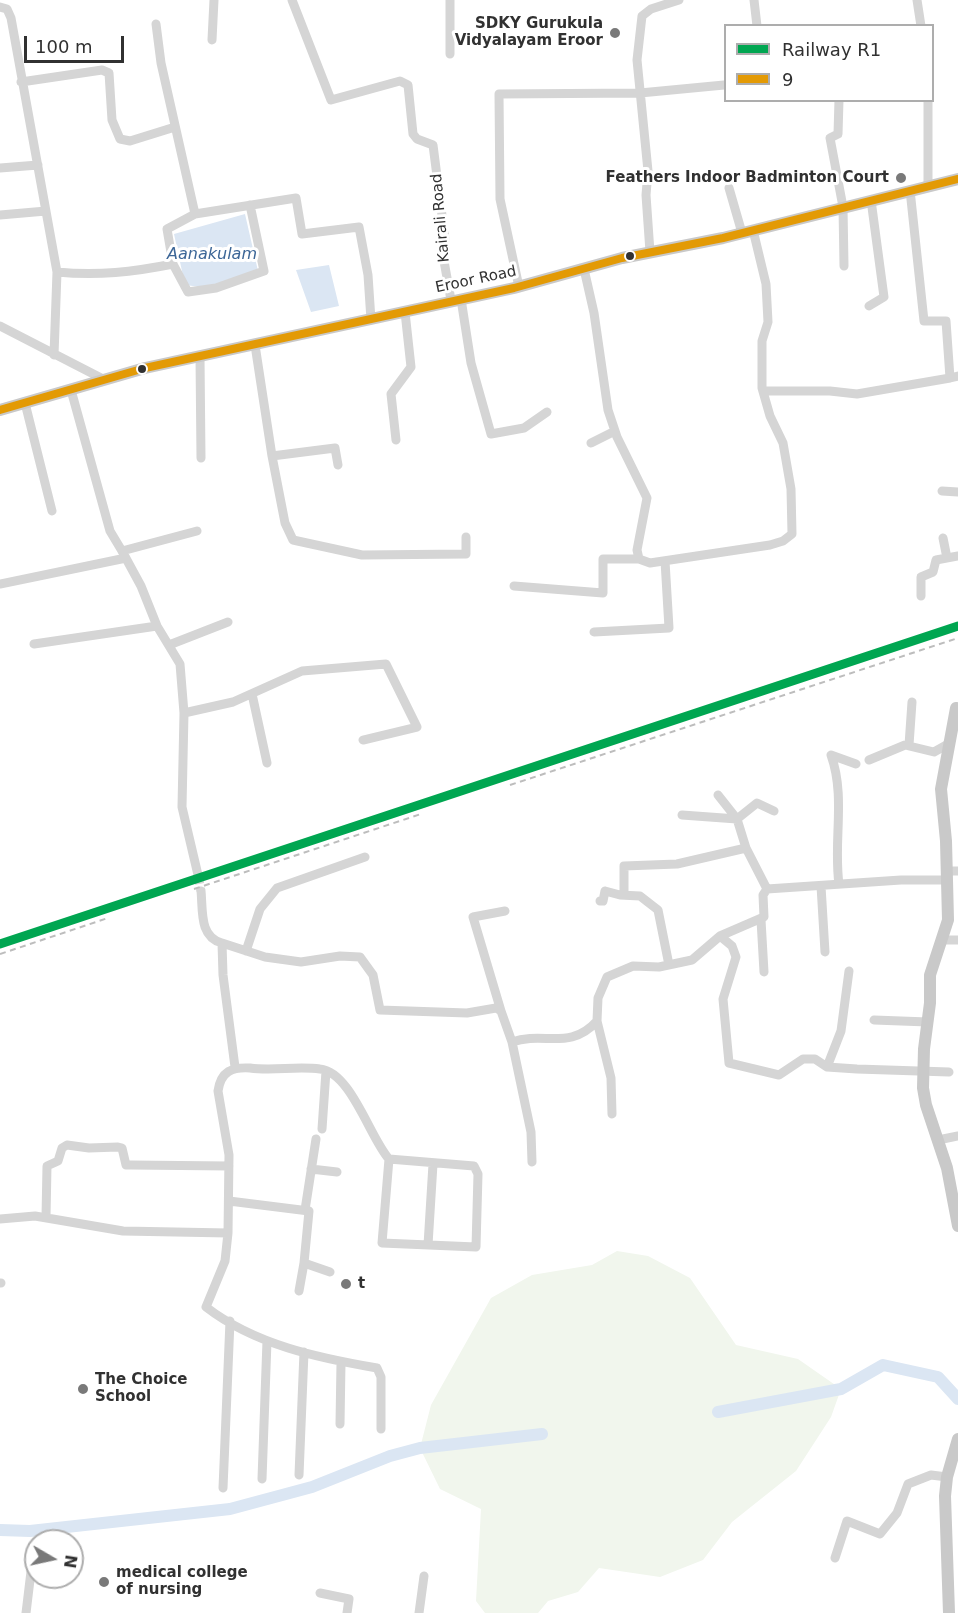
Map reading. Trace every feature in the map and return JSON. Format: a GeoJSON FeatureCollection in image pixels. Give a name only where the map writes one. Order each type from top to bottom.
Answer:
{"type":"FeatureCollection","features":[{"type":"Feature","properties":{"kind":"main road","name":"Eroor Road"},"geometry":{"type":"LineString","coordinates":[[0,410],[144,368],[519,287],[650,252],[747,232],[958,179]]}},
{"type":"Feature","properties":{"kind":"main road"},"geometry":{"type":"LineString","coordinates":[[956,708],[941,789],[951,874],[948,920],[930,975],[924,1070],[926,1105],[957,1205],[958,1226]]}},
{"type":"Feature","properties":{"kind":"main road"},"geometry":{"type":"LineString","coordinates":[[949,1613],[947,1477],[958,1439]]}},
{"type":"Feature","properties":{"kind":"street"},"geometry":{"type":"LineString","coordinates":[[212,40],[214,0]]}},
{"type":"Feature","properties":{"kind":"street","name":"Kairali Road"},"geometry":{"type":"LineString","coordinates":[[292,0],[331,100],[400,81],[408,85],[413,134],[417,139],[433,145],[445,239],[442,250],[456,299]]}},
{"type":"Feature","properties":{"kind":"street"},"geometry":{"type":"LineString","coordinates":[[450,0],[450,54]]}},
{"type":"Feature","properties":{"kind":"street"},"geometry":{"type":"LineString","coordinates":[[650,252],[646,195],[648,171],[637,60],[642,16],[651,9],[679,0]]}},
{"type":"Feature","properties":{"kind":"street"},"geometry":{"type":"LineString","coordinates":[[754,0],[757,24]]}},
{"type":"Feature","properties":{"kind":"street"},"geometry":{"type":"LineString","coordinates":[[916,0],[921,24]]}},
{"type":"Feature","properties":{"kind":"street"},"geometry":{"type":"LineString","coordinates":[[0,7],[7,9],[11,18],[57,272],[54,355]]}},
{"type":"Feature","properties":{"kind":"street"},"geometry":{"type":"LineString","coordinates":[[156,24],[161,63],[195,214]]}},
{"type":"Feature","properties":{"kind":"street"},"geometry":{"type":"LineString","coordinates":[[21,82],[102,70],[109,74],[112,120],[120,139],[130,141],[175,128]]}},
{"type":"Feature","properties":{"kind":"street"},"geometry":{"type":"LineString","coordinates":[[519,287],[515,259],[500,199],[499,94],[640,93],[724,85]]}},
{"type":"Feature","properties":{"kind":"street"},"geometry":{"type":"LineString","coordinates":[[839,102],[838,134],[830,138],[843,207],[844,266]]}},
{"type":"Feature","properties":{"kind":"street"},"geometry":{"type":"LineString","coordinates":[[928,102],[928,186]]}},
{"type":"Feature","properties":{"kind":"street"},"geometry":{"type":"LineString","coordinates":[[0,168],[38,165]]}},
{"type":"Feature","properties":{"kind":"street"},"geometry":{"type":"LineString","coordinates":[[514,586],[603,593],[603,560],[639,559],[650,563],[665,561],[770,545],[783,541],[792,534],[791,489],[783,443],[763,392],[761,351],[763,333],[768,322],[766,284],[729,188]]}},
{"type":"Feature","properties":{"kind":"street"},"geometry":{"type":"LineString","coordinates":[[763,392],[857,394],[954,377],[946,321],[924,321],[910,190]]}},
{"type":"Feature","properties":{"kind":"street"},"geometry":{"type":"LineString","coordinates":[[250,205],[264,271],[216,288],[188,292],[172,264],[166,230],[195,214],[250,205],[296,198],[302,234],[359,227],[368,275],[371,320]]}},
{"type":"Feature","properties":{"kind":"street"},"geometry":{"type":"LineString","coordinates":[[868,306],[884,297],[871,200]]}},
{"type":"Feature","properties":{"kind":"street"},"geometry":{"type":"LineString","coordinates":[[0,215],[45,211]]}},
{"type":"Feature","properties":{"kind":"street"},"geometry":{"type":"LineString","coordinates":[[57,272],[92,275],[126,273],[172,264]]}},
{"type":"Feature","properties":{"kind":"street"},"geometry":{"type":"LineString","coordinates":[[584,269],[594,313],[608,410],[615,431],[647,498],[637,550],[639,559]]}},
{"type":"Feature","properties":{"kind":"street"},"geometry":{"type":"LineString","coordinates":[[456,299],[491,434],[524,428],[547,412]]}},
{"type":"Feature","properties":{"kind":"street"},"geometry":{"type":"LineString","coordinates":[[396,440],[391,394],[411,367],[405,312]]}},
{"type":"Feature","properties":{"kind":"street"},"geometry":{"type":"LineString","coordinates":[[0,326],[105,380]]}},
{"type":"Feature","properties":{"kind":"street"},"geometry":{"type":"LineString","coordinates":[[255,345],[272,456],[285,523],[292,540],[363,555],[455,555],[466,554],[466,537]]}},
{"type":"Feature","properties":{"kind":"street"},"geometry":{"type":"LineString","coordinates":[[201,357],[201,458]]}},
{"type":"Feature","properties":{"kind":"street"},"geometry":{"type":"LineString","coordinates":[[71,390],[110,531],[124,555],[157,626],[180,664],[184,713],[182,807],[198,874]]}},
{"type":"Feature","properties":{"kind":"street"},"geometry":{"type":"LineString","coordinates":[[25,403],[52,511]]}},
{"type":"Feature","properties":{"kind":"street"},"geometry":{"type":"LineString","coordinates":[[591,443],[615,431]]}},
{"type":"Feature","properties":{"kind":"street"},"geometry":{"type":"LineString","coordinates":[[272,456],[335,448],[338,465]]}},
{"type":"Feature","properties":{"kind":"street"},"geometry":{"type":"LineString","coordinates":[[942,491],[958,492]]}},
{"type":"Feature","properties":{"kind":"street"},"geometry":{"type":"LineString","coordinates":[[0,584],[124,555],[198,531]]}},
{"type":"Feature","properties":{"kind":"street"},"geometry":{"type":"LineString","coordinates":[[943,538],[947,558]]}},
{"type":"Feature","properties":{"kind":"street"},"geometry":{"type":"LineString","coordinates":[[921,596],[921,577],[933,572],[936,560],[958,556]]}},
{"type":"Feature","properties":{"kind":"street"},"geometry":{"type":"LineString","coordinates":[[594,632],[669,628],[665,561]]}},
{"type":"Feature","properties":{"kind":"street"},"geometry":{"type":"LineString","coordinates":[[169,645],[228,622]]}},
{"type":"Feature","properties":{"kind":"street"},"geometry":{"type":"LineString","coordinates":[[34,644],[157,626]]}},
{"type":"Feature","properties":{"kind":"street"},"geometry":{"type":"LineString","coordinates":[[184,713],[232,702],[303,671],[386,664],[417,727],[363,740]]}},
{"type":"Feature","properties":{"kind":"street"},"geometry":{"type":"LineString","coordinates":[[252,694],[267,763]]}},
{"type":"Feature","properties":{"kind":"street"},"geometry":{"type":"LineString","coordinates":[[909,745],[912,702]]}},
{"type":"Feature","properties":{"kind":"street"},"geometry":{"type":"LineString","coordinates":[[869,760],[909,745],[934,752],[950,743]]}},
{"type":"Feature","properties":{"kind":"street"},"geometry":{"type":"LineString","coordinates":[[839,884],[836,864],[839,792],[831,755],[856,764]]}},
{"type":"Feature","properties":{"kind":"street"},"geometry":{"type":"LineString","coordinates":[[718,795],[737,819],[746,848],[767,889]]}},
{"type":"Feature","properties":{"kind":"street"},"geometry":{"type":"LineString","coordinates":[[682,815],[737,819],[757,803],[774,811]]}},
{"type":"Feature","properties":{"kind":"street"},"geometry":{"type":"LineString","coordinates":[[624,895],[624,866],[677,864],[746,848]]}},
{"type":"Feature","properties":{"kind":"street"},"geometry":{"type":"LineString","coordinates":[[246,951],[260,909],[277,888],[365,857]]}},
{"type":"Feature","properties":{"kind":"street"},"geometry":{"type":"LineString","coordinates":[[825,952],[822,885],[836,864]]}},
{"type":"Feature","properties":{"kind":"street"},"geometry":{"type":"LineString","coordinates":[[767,889],[901,880],[951,874]]}},
{"type":"Feature","properties":{"kind":"street"},"geometry":{"type":"LineString","coordinates":[[612,1114],[611,1078],[597,1021],[598,998],[607,977],[633,966],[669,965],[692,960],[720,936],[747,923],[761,920],[765,915],[763,896],[767,889]]}},
{"type":"Feature","properties":{"kind":"street"},"geometry":{"type":"LineString","coordinates":[[201,891],[207,933],[211,939],[265,957],[301,962],[339,956],[360,957],[373,975],[380,1010],[467,1013],[496,1008],[501,1011]]}},
{"type":"Feature","properties":{"kind":"street"},"geometry":{"type":"LineString","coordinates":[[600,901],[603,901],[605,891],[640,896],[658,910],[669,965]]}},
{"type":"Feature","properties":{"kind":"street"},"geometry":{"type":"LineString","coordinates":[[505,911],[473,917],[512,1042],[531,1132],[532,1162]]}},
{"type":"Feature","properties":{"kind":"street"},"geometry":{"type":"LineString","coordinates":[[761,920],[764,972]]}},
{"type":"Feature","properties":{"kind":"street"},"geometry":{"type":"LineString","coordinates":[[720,936],[732,946],[736,957],[723,999],[729,1063],[779,1075],[803,1059],[815,1059],[827,1067],[949,1072]]}},
{"type":"Feature","properties":{"kind":"street"},"geometry":{"type":"LineString","coordinates":[[942,940],[958,940]]}},
{"type":"Feature","properties":{"kind":"street"},"geometry":{"type":"LineString","coordinates":[[222,943],[223,975],[235,1067]]}},
{"type":"Feature","properties":{"kind":"street"},"geometry":{"type":"LineString","coordinates":[[827,1067],[841,1032],[849,971]]}},
{"type":"Feature","properties":{"kind":"street"},"geometry":{"type":"LineString","coordinates":[[874,1020],[928,1022]]}},
{"type":"Feature","properties":{"kind":"street"},"geometry":{"type":"LineString","coordinates":[[512,1042],[528,1037],[562,1041],[588,1031],[597,1021]]}},
{"type":"Feature","properties":{"kind":"street"},"geometry":{"type":"LineString","coordinates":[[381,1429],[380,1371],[377,1368],[341,1363],[267,1341],[206,1306],[225,1261],[228,1233],[230,1167],[218,1090],[220,1081],[226,1072],[235,1067],[326,1071],[357,1103],[380,1148],[389,1159],[382,1243],[476,1247],[477,1168],[389,1159]]}},
{"type":"Feature","properties":{"kind":"street"},"geometry":{"type":"LineString","coordinates":[[322,1129],[326,1071]]}},
{"type":"Feature","properties":{"kind":"street"},"geometry":{"type":"LineString","coordinates":[[938,1140],[958,1136]]}},
{"type":"Feature","properties":{"kind":"street"},"geometry":{"type":"LineString","coordinates":[[305,1210],[316,1139]]}},
{"type":"Feature","properties":{"kind":"street"},"geometry":{"type":"LineString","coordinates":[[46,1217],[47,1167],[58,1161],[62,1148],[67,1145],[122,1148],[126,1165],[131,1166],[230,1167]]}},
{"type":"Feature","properties":{"kind":"street"},"geometry":{"type":"LineString","coordinates":[[428,1245],[433,1164]]}},
{"type":"Feature","properties":{"kind":"street"},"geometry":{"type":"LineString","coordinates":[[311,1168],[337,1172]]}},
{"type":"Feature","properties":{"kind":"street"},"geometry":{"type":"LineString","coordinates":[[229,1200],[309,1211],[299,1291]]}},
{"type":"Feature","properties":{"kind":"street"},"geometry":{"type":"LineString","coordinates":[[0,1220],[46,1217],[123,1231],[228,1233]]}},
{"type":"Feature","properties":{"kind":"street"},"geometry":{"type":"LineString","coordinates":[[304,1263],[330,1272]]}},
{"type":"Feature","properties":{"kind":"street"},"geometry":{"type":"LineString","coordinates":[[223,1488],[230,1321]]}},
{"type":"Feature","properties":{"kind":"street"},"geometry":{"type":"LineString","coordinates":[[262,1479],[267,1341]]}},
{"type":"Feature","properties":{"kind":"street"},"geometry":{"type":"LineString","coordinates":[[299,1475],[304,1352]]}},
{"type":"Feature","properties":{"kind":"street"},"geometry":{"type":"LineString","coordinates":[[340,1424],[341,1363]]}},
{"type":"Feature","properties":{"kind":"street"},"geometry":{"type":"LineString","coordinates":[[835,1558],[847,1521],[880,1534],[897,1513],[908,1484],[931,1475],[947,1477]]}},
{"type":"Feature","properties":{"kind":"street"},"geometry":{"type":"LineString","coordinates":[[419,1613],[424,1576]]}},
{"type":"Feature","properties":{"kind":"street"},"geometry":{"type":"LineString","coordinates":[[26,1613],[29,1589]]}},
{"type":"Feature","properties":{"kind":"street"},"geometry":{"type":"LineString","coordinates":[[320,1593],[349,1599],[347,1613]]}},
{"type":"Feature","properties":{"kind":"shaded area"},"geometry":{"type":"Polygon","coordinates":[[[617,1251],[648,1256],[690,1278],[736,1345],[798,1359],[841,1389],[831,1417],[796,1471],[732,1522],[703,1560],[660,1577],[599,1568],[578,1592],[548,1601],[538,1613],[485,1613],[476,1601],[481,1509],[440,1489],[420,1448],[431,1405],[491,1298],[532,1275],[592,1265],[617,1251]]]}},
{"type":"Feature","properties":{"kind":"water","name":"Aanakulam"},"geometry":{"type":"Polygon","coordinates":[[[245,214],[258,271],[209,288],[185,285],[174,234],[245,214]]]}},
{"type":"Feature","properties":{"kind":"water"},"geometry":{"type":"Polygon","coordinates":[[[329,265],[339,306],[311,312],[296,270],[329,265]]]}},
{"type":"Feature","properties":{"kind":"waterway"},"geometry":{"type":"LineString","coordinates":[[718,1412],[841,1389],[883,1365],[938,1377],[958,1399]]}},
{"type":"Feature","properties":{"kind":"waterway"},"geometry":{"type":"LineString","coordinates":[[0,1530],[30,1531],[230,1509],[312,1487],[390,1456],[420,1448],[542,1434]]}},
{"type":"Feature","properties":{"kind":"tunnel"},"geometry":{"type":"LineString","coordinates":[[198,875],[201,891]]}},
{"type":"Feature","properties":{"kind":"railway"},"geometry":{"type":"LineString","coordinates":[[0,944],[958,626]]}},
{"type":"Feature","properties":{"kind":"railway"},"geometry":{"type":"LineString","coordinates":[[510,785],[958,638]]}},
{"type":"Feature","properties":{"kind":"railway"},"geometry":{"type":"LineString","coordinates":[[194,889],[421,814]]}},
{"type":"Feature","properties":{"kind":"railway"},"geometry":{"type":"LineString","coordinates":[[0,954],[108,918]]}},
{"type":"Feature","properties":{"kind":"rail line","name":"R1"},"geometry":{"type":"LineString","coordinates":[[0,944],[958,626]]}},
{"type":"Feature","properties":{"kind":"transit line","name":"9"},"geometry":{"type":"LineString","coordinates":[[0,410],[145,368],[514,288],[622,258],[723,238],[958,179]]}},
{"type":"Feature","properties":{"kind":"place","name":"SDKY Gurukula Vidyalayam Eroor"},"geometry":{"type":"Point","coordinates":[615,33]}},
{"type":"Feature","properties":{"kind":"place","name":"Feathers Indoor Badminton Court"},"geometry":{"type":"Point","coordinates":[901,178]}},
{"type":"Feature","properties":{"kind":"place","name":"t"},"geometry":{"type":"Point","coordinates":[346,1284]}},
{"type":"Feature","properties":{"kind":"place","name":"The Choice School"},"geometry":{"type":"Point","coordinates":[83,1389]}},
{"type":"Feature","properties":{"kind":"place","name":"medical college of nursing"},"geometry":{"type":"Point","coordinates":[104,1582]}}]}
